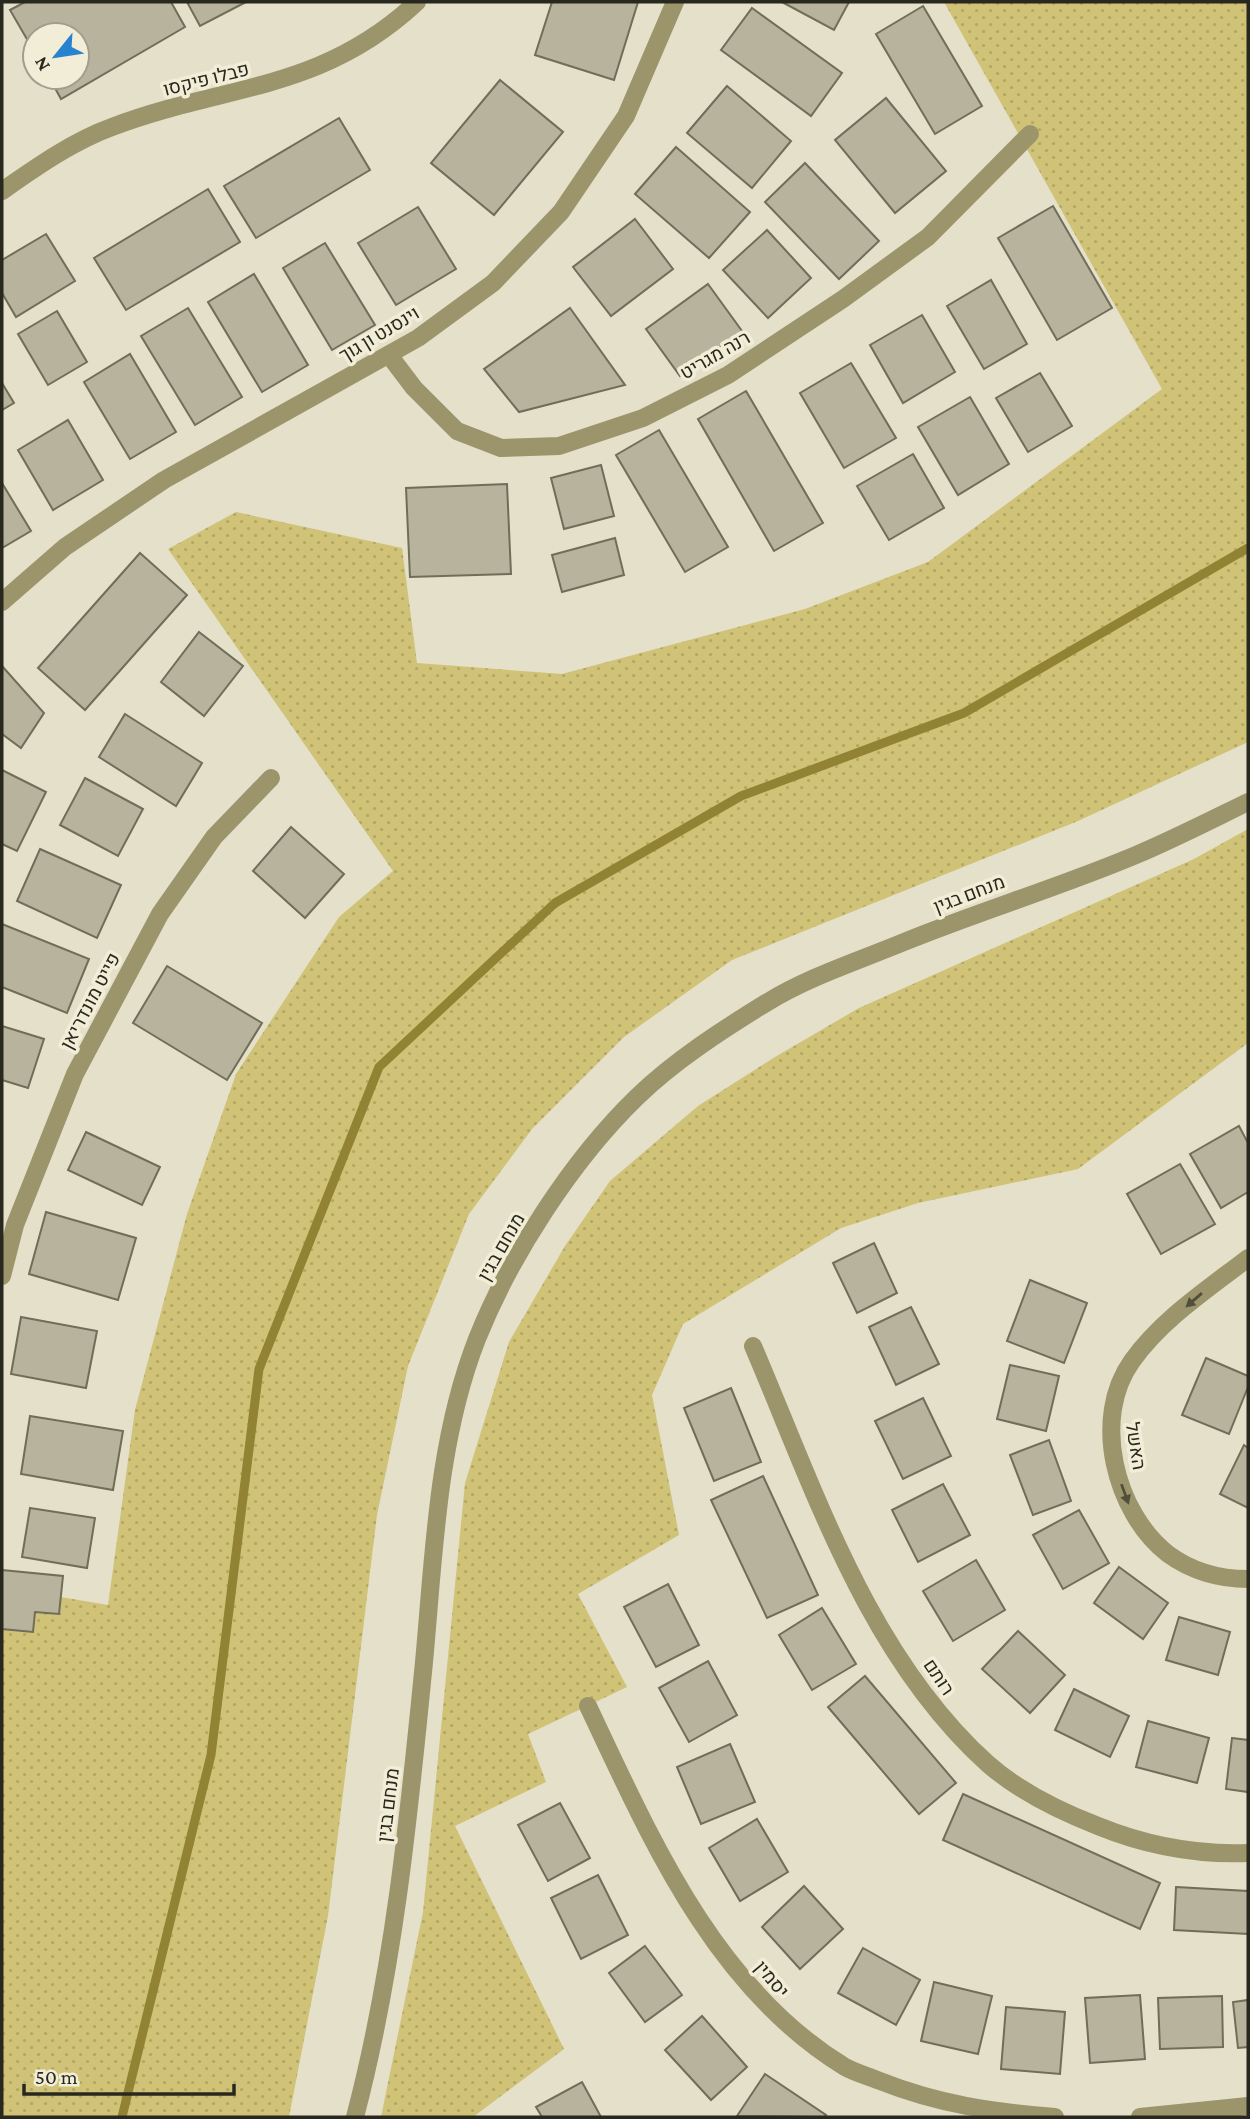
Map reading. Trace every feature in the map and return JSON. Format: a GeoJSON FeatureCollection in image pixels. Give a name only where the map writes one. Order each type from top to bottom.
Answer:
{"type":"FeatureCollection","features":[{"type":"Feature","properties":{"kind":"street","name":"פבלו פיקסו"},"geometry":{"type":"LineString","coordinates":[[2,191],[61,153],[109,128],[298,76],[346,54],[374,37],[417,2]]}},
{"type":"Feature","properties":{"kind":"street","name":"וינסנט ון גוך"},"geometry":{"type":"LineString","coordinates":[[2,602],[65,547],[164,480],[418,338],[493,283],[561,212],[626,116],[675,2]]}},
{"type":"Feature","properties":{"kind":"street","name":"רנה מגריט"},"geometry":{"type":"LineString","coordinates":[[389,355],[414,388],[457,431],[500,448],[559,446],[643,418],[727,375],[886,268],[928,237],[1030,134]]}},
{"type":"Feature","properties":{"kind":"street","name":"פייט מונדריאן"},"geometry":{"type":"LineString","coordinates":[[2,1276],[15,1225],[75,1074],[153,927],[214,837],[271,778]]}},
{"type":"Feature","properties":{"kind":"street","name":"מנחם בגין"},"geometry":{"type":"LineString","coordinates":[[355,2117],[388,1955],[407,1827],[438,1513],[451,1423],[476,1340],[519,1250],[589,1151],[638,1096],[692,1052],[769,1001],[963,918],[1135,855],[1248,802]]}},
{"type":"Feature","properties":{"kind":"street","name":"האשל"},"geometry":{"type":"LineString","coordinates":[[1248,1258],[1171,1320],[1130,1363],[1110,1415],[1114,1465],[1132,1515],[1168,1554],[1219,1578],[1248,1579]]}},
{"type":"Feature","properties":{"kind":"street","name":"רותם"},"geometry":{"type":"LineString","coordinates":[[753,1346],[843,1555],[888,1639],[934,1709],[990,1765],[1055,1809],[1137,1842],[1210,1854],[1248,1853]]}},
{"type":"Feature","properties":{"kind":"street","name":"יסמין"},"geometry":{"type":"LineString","coordinates":[[588,1706],[648,1833],[713,1942],[777,2017],[847,2068],[925,2099],[1006,2113],[1055,2117]]}},
{"type":"Feature","properties":{"kind":"street"},"geometry":{"type":"LineString","coordinates":[[1140,2117],[1248,2106]]}},
{"type":"Feature","properties":{"kind":"shaded area"},"geometry":{"type":"Polygon","coordinates":[[[944,2],[1248,2],[1248,742],[1078,821],[732,960],[624,1037],[532,1129],[469,1214],[408,1366],[377,1515],[328,1916],[289,2117],[2,2117],[2,1587],[108,1605],[135,1410],[187,1214],[236,1074],[339,917],[393,871],[168,549],[236,512],[402,548],[417,663],[562,674],[805,609],[928,562],[1162,389],[944,2]]]}},
{"type":"Feature","properties":{"kind":"shaded area"},"geometry":{"type":"Polygon","coordinates":[[[1248,829],[1248,1043],[1078,1169],[918,1203],[841,1228],[683,1324],[652,1395],[679,1535],[578,1594],[627,1687],[528,1734],[546,1782],[455,1826],[564,2049],[473,2117],[381,2117],[423,1912],[465,1483],[509,1342],[565,1246],[610,1181],[698,1106],[775,1057],[859,1008],[1194,859],[1248,829]]]}},
{"type":"Feature","properties":{"kind":"building"},"geometry":{"type":"Polygon","coordinates":[[[25,2],[171,2],[185,27],[91,82],[91,21],[21,21],[21,29],[10,10],[25,2]]]}},
{"type":"Feature","properties":{"kind":"building"},"geometry":{"type":"Polygon","coordinates":[[[187,2],[246,2],[200,26],[187,2]]]}},
{"type":"Feature","properties":{"kind":"building"},"geometry":{"type":"Polygon","coordinates":[[[552,2],[638,2],[614,80],[535,55],[552,2]]]}},
{"type":"Feature","properties":{"kind":"building"},"geometry":{"type":"Polygon","coordinates":[[[782,2],[849,2],[834,30],[782,2]]]}},
{"type":"Feature","properties":{"kind":"building"},"geometry":{"type":"Polygon","coordinates":[[[923,6],[982,106],[935,134],[876,34],[923,6]]]}},
{"type":"Feature","properties":{"kind":"building"},"geometry":{"type":"Polygon","coordinates":[[[752,8],[842,73],[811,116],[721,50],[752,8]]]}},
{"type":"Feature","properties":{"kind":"building"},"geometry":{"type":"Polygon","coordinates":[[[500,80],[563,132],[494,215],[431,163],[500,80]]]}},
{"type":"Feature","properties":{"kind":"building"},"geometry":{"type":"Polygon","coordinates":[[[727,86],[791,141],[752,188],[687,133],[727,86]]]}},
{"type":"Feature","properties":{"kind":"building"},"geometry":{"type":"Polygon","coordinates":[[[57,91],[75,91],[61,99],[57,91]]]}},
{"type":"Feature","properties":{"kind":"building"},"geometry":{"type":"Polygon","coordinates":[[[886,98],[946,171],[895,213],[835,140],[886,98]]]}},
{"type":"Feature","properties":{"kind":"building"},"geometry":{"type":"Polygon","coordinates":[[[339,118],[370,170],[256,238],[224,186],[339,118]]]}},
{"type":"Feature","properties":{"kind":"building"},"geometry":{"type":"Polygon","coordinates":[[[676,147],[750,212],[709,258],[635,194],[676,147]]]}},
{"type":"Feature","properties":{"kind":"building"},"geometry":{"type":"Polygon","coordinates":[[[805,163],[879,241],[839,279],[765,202],[805,163]]]}},
{"type":"Feature","properties":{"kind":"building"},"geometry":{"type":"Polygon","coordinates":[[[208,189],[240,242],[126,310],[94,258],[208,189]]]}},
{"type":"Feature","properties":{"kind":"building"},"geometry":{"type":"Polygon","coordinates":[[[1053,206],[1112,308],[1057,340],[998,238],[1053,206]]]}},
{"type":"Feature","properties":{"kind":"building"},"geometry":{"type":"Polygon","coordinates":[[[418,207],[456,269],[396,305],[358,243],[418,207]]]}},
{"type":"Feature","properties":{"kind":"building"},"geometry":{"type":"Polygon","coordinates":[[[635,219],[673,269],[611,316],[573,267],[635,219]]]}},
{"type":"Feature","properties":{"kind":"building"},"geometry":{"type":"Polygon","coordinates":[[[767,230],[811,278],[768,318],[723,270],[767,230]]]}},
{"type":"Feature","properties":{"kind":"building"},"geometry":{"type":"Polygon","coordinates":[[[46,234],[75,281],[16,317],[2,293],[2,260],[46,234]]]}},
{"type":"Feature","properties":{"kind":"building"},"geometry":{"type":"Polygon","coordinates":[[[325,243],[375,325],[332,350],[283,268],[325,243]]]}},
{"type":"Feature","properties":{"kind":"building"},"geometry":{"type":"Polygon","coordinates":[[[254,274],[308,365],[262,392],[208,302],[254,274]]]}},
{"type":"Feature","properties":{"kind":"building"},"geometry":{"type":"Polygon","coordinates":[[[991,280],[1027,344],[984,369],[947,306],[991,280]]]}},
{"type":"Feature","properties":{"kind":"building"},"geometry":{"type":"Polygon","coordinates":[[[708,284],[742,331],[680,376],[646,329],[708,284]]]}},
{"type":"Feature","properties":{"kind":"building"},"geometry":{"type":"Polygon","coordinates":[[[188,308],[242,397],[195,425],[141,336],[188,308]]]}},
{"type":"Feature","properties":{"kind":"building"},"geometry":{"type":"Polygon","coordinates":[[[570,308],[625,385],[519,412],[484,369],[570,308]]]}},
{"type":"Feature","properties":{"kind":"building"},"geometry":{"type":"Polygon","coordinates":[[[57,311],[87,362],[48,385],[18,334],[57,311]]]}},
{"type":"Feature","properties":{"kind":"building"},"geometry":{"type":"Polygon","coordinates":[[[922,315],[955,372],[903,403],[870,345],[922,315]]]}},
{"type":"Feature","properties":{"kind":"building"},"geometry":{"type":"Polygon","coordinates":[[[130,354],[176,432],[130,459],[84,382],[130,354]]]}},
{"type":"Feature","properties":{"kind":"building"},"geometry":{"type":"Polygon","coordinates":[[[851,363],[896,438],[844,468],[800,393],[851,363]]]}},
{"type":"Feature","properties":{"kind":"building"},"geometry":{"type":"Polygon","coordinates":[[[1040,373],[1072,426],[1028,452],[996,398],[1040,373]]]}},
{"type":"Feature","properties":{"kind":"building"},"geometry":{"type":"Polygon","coordinates":[[[2,383],[14,403],[2,410],[2,383]]]}},
{"type":"Feature","properties":{"kind":"building"},"geometry":{"type":"Polygon","coordinates":[[[746,391],[823,523],[774,551],[698,419],[746,391]]]}},
{"type":"Feature","properties":{"kind":"building"},"geometry":{"type":"Polygon","coordinates":[[[970,397],[1009,464],[958,495],[918,427],[970,397]]]}},
{"type":"Feature","properties":{"kind":"building"},"geometry":{"type":"Polygon","coordinates":[[[68,420],[103,480],[53,510],[18,450],[68,420]]]}},
{"type":"Feature","properties":{"kind":"building"},"geometry":{"type":"Polygon","coordinates":[[[659,430],[728,547],[685,572],[616,455],[659,430]]]}},
{"type":"Feature","properties":{"kind":"building"},"geometry":{"type":"Polygon","coordinates":[[[913,454],[944,508],[889,540],[857,486],[913,454]]]}},
{"type":"Feature","properties":{"kind":"building"},"geometry":{"type":"Polygon","coordinates":[[[601,465],[614,516],[564,529],[551,478],[601,465]]]}},
{"type":"Feature","properties":{"kind":"building"},"geometry":{"type":"Polygon","coordinates":[[[2,483],[31,531],[2,548],[2,483]]]}},
{"type":"Feature","properties":{"kind":"building"},"geometry":{"type":"Polygon","coordinates":[[[507,484],[511,574],[410,577],[406,488],[507,484]]]}},
{"type":"Feature","properties":{"kind":"building"},"geometry":{"type":"Polygon","coordinates":[[[615,538],[624,575],[562,592],[552,555],[615,538]]]}},
{"type":"Feature","properties":{"kind":"building"},"geometry":{"type":"Polygon","coordinates":[[[140,553],[187,595],[85,710],[38,668],[140,553]]]}},
{"type":"Feature","properties":{"kind":"building"},"geometry":{"type":"Polygon","coordinates":[[[199,632],[243,666],[204,716],[161,682],[199,632]]]}},
{"type":"Feature","properties":{"kind":"building"},"geometry":{"type":"Polygon","coordinates":[[[2,666],[44,713],[21,748],[2,734],[2,666]]]}},
{"type":"Feature","properties":{"kind":"building"},"geometry":{"type":"Polygon","coordinates":[[[125,714],[202,763],[176,806],[99,757],[125,714]]]}},
{"type":"Feature","properties":{"kind":"building"},"geometry":{"type":"Polygon","coordinates":[[[2,770],[46,792],[17,851],[2,844],[2,770]]]}},
{"type":"Feature","properties":{"kind":"building"},"geometry":{"type":"Polygon","coordinates":[[[85,778],[143,809],[118,856],[60,825],[85,778]]]}},
{"type":"Feature","properties":{"kind":"building"},"geometry":{"type":"Polygon","coordinates":[[[291,827],[344,874],[305,918],[253,871],[291,827]]]}},
{"type":"Feature","properties":{"kind":"building"},"geometry":{"type":"Polygon","coordinates":[[[40,849],[121,885],[97,938],[17,901],[40,849]]]}},
{"type":"Feature","properties":{"kind":"building"},"geometry":{"type":"Polygon","coordinates":[[[2,924],[89,959],[67,1013],[2,987],[2,924]]]}},
{"type":"Feature","properties":{"kind":"building"},"geometry":{"type":"Polygon","coordinates":[[[167,966],[262,1023],[227,1080],[133,1023],[167,966]]]}},
{"type":"Feature","properties":{"kind":"building"},"geometry":{"type":"Polygon","coordinates":[[[2,1026],[44,1039],[28,1088],[2,1080],[2,1026]]]}},
{"type":"Feature","properties":{"kind":"building"},"geometry":{"type":"Polygon","coordinates":[[[1239,1126],[1248,1143],[1248,1192],[1221,1208],[1190,1154],[1239,1126]]]}},
{"type":"Feature","properties":{"kind":"building"},"geometry":{"type":"Polygon","coordinates":[[[86,1132],[160,1167],[142,1205],[68,1170],[86,1132]]]}},
{"type":"Feature","properties":{"kind":"building"},"geometry":{"type":"Polygon","coordinates":[[[1180,1164],[1215,1224],[1161,1254],[1127,1194],[1180,1164]]]}},
{"type":"Feature","properties":{"kind":"building"},"geometry":{"type":"Polygon","coordinates":[[[46,1212],[136,1238],[118,1300],[29,1274],[46,1212]]]}},
{"type":"Feature","properties":{"kind":"building"},"geometry":{"type":"Polygon","coordinates":[[[874,1243],[897,1293],[857,1313],[833,1263],[874,1243]]]}},
{"type":"Feature","properties":{"kind":"building"},"geometry":{"type":"Polygon","coordinates":[[[1030,1280],[1087,1303],[1064,1363],[1007,1341],[1030,1280]]]}},
{"type":"Feature","properties":{"kind":"building"},"geometry":{"type":"Polygon","coordinates":[[[911,1307],[939,1364],[896,1385],[869,1327],[911,1307]]]}},
{"type":"Feature","properties":{"kind":"building"},"geometry":{"type":"Polygon","coordinates":[[[21,1317],[97,1331],[86,1388],[11,1374],[21,1317]]]}},
{"type":"Feature","properties":{"kind":"building"},"geometry":{"type":"Polygon","coordinates":[[[1206,1358],[1248,1376],[1248,1387],[1229,1434],[1182,1415],[1206,1358]]]}},
{"type":"Feature","properties":{"kind":"building"},"geometry":{"type":"Polygon","coordinates":[[[1010,1365],[1059,1376],[1046,1431],[997,1419],[1010,1365]]]}},
{"type":"Feature","properties":{"kind":"building"},"geometry":{"type":"Polygon","coordinates":[[[731,1388],[761,1462],[714,1481],[684,1408],[731,1388]]]}},
{"type":"Feature","properties":{"kind":"building"},"geometry":{"type":"Polygon","coordinates":[[[923,1398],[951,1456],[903,1479],[875,1421],[923,1398]]]}},
{"type":"Feature","properties":{"kind":"building"},"geometry":{"type":"Polygon","coordinates":[[[30,1416],[123,1431],[113,1490],[21,1474],[30,1416]]]}},
{"type":"Feature","properties":{"kind":"building"},"geometry":{"type":"Polygon","coordinates":[[[1049,1440],[1071,1501],[1033,1515],[1010,1455],[1049,1440]]]}},
{"type":"Feature","properties":{"kind":"building"},"geometry":{"type":"Polygon","coordinates":[[[1244,1445],[1248,1448],[1248,1508],[1220,1494],[1244,1445]]]}},
{"type":"Feature","properties":{"kind":"building"},"geometry":{"type":"Polygon","coordinates":[[[763,1476],[818,1595],[767,1618],[711,1500],[763,1476]]]}},
{"type":"Feature","properties":{"kind":"building"},"geometry":{"type":"Polygon","coordinates":[[[943,1484],[970,1535],[918,1562],[892,1510],[943,1484]]]}},
{"type":"Feature","properties":{"kind":"building"},"geometry":{"type":"Polygon","coordinates":[[[30,1508],[95,1518],[87,1568],[22,1557],[30,1508]]]}},
{"type":"Feature","properties":{"kind":"building"},"geometry":{"type":"Polygon","coordinates":[[[1079,1510],[1109,1563],[1063,1589],[1033,1535],[1079,1510]]]}},
{"type":"Feature","properties":{"kind":"building"},"geometry":{"type":"Polygon","coordinates":[[[976,1560],[1005,1610],[953,1641],[923,1591],[976,1560]]]}},
{"type":"Feature","properties":{"kind":"building"},"geometry":{"type":"Polygon","coordinates":[[[1119,1567],[1168,1603],[1143,1639],[1094,1603],[1119,1567]]]}},
{"type":"Feature","properties":{"kind":"building"},"geometry":{"type":"Polygon","coordinates":[[[2,1570],[63,1576],[59,1614],[35,1612],[33,1632],[2,1629],[2,1570]]]}},
{"type":"Feature","properties":{"kind":"building"},"geometry":{"type":"Polygon","coordinates":[[[668,1584],[699,1645],[656,1667],[624,1607],[668,1584]]]}},
{"type":"Feature","properties":{"kind":"building"},"geometry":{"type":"Polygon","coordinates":[[[822,1608],[856,1664],[812,1690],[779,1635],[822,1608]]]}},
{"type":"Feature","properties":{"kind":"building"},"geometry":{"type":"Polygon","coordinates":[[[1179,1617],[1230,1632],[1218,1675],[1166,1660],[1179,1617]]]}},
{"type":"Feature","properties":{"kind":"building"},"geometry":{"type":"Polygon","coordinates":[[[1018,1631],[1065,1675],[1030,1713],[982,1669],[1018,1631]]]}},
{"type":"Feature","properties":{"kind":"building"},"geometry":{"type":"Polygon","coordinates":[[[708,1661],[737,1715],[689,1742],[659,1688],[708,1661]]]}},
{"type":"Feature","properties":{"kind":"building"},"geometry":{"type":"Polygon","coordinates":[[[865,1676],[956,1783],[919,1814],[828,1707],[865,1676]]]}},
{"type":"Feature","properties":{"kind":"building"},"geometry":{"type":"Polygon","coordinates":[[[1074,1689],[1129,1716],[1110,1757],[1055,1730],[1074,1689]]]}},
{"type":"Feature","properties":{"kind":"building"},"geometry":{"type":"Polygon","coordinates":[[[1148,1721],[1209,1738],[1197,1783],[1136,1767],[1148,1721]]]}},
{"type":"Feature","properties":{"kind":"building"},"geometry":{"type":"Polygon","coordinates":[[[1232,1738],[1248,1740],[1248,1792],[1226,1789],[1232,1738]]]}},
{"type":"Feature","properties":{"kind":"building"},"geometry":{"type":"Polygon","coordinates":[[[730,1744],[755,1802],[701,1824],[677,1767],[730,1744]]]}},
{"type":"Feature","properties":{"kind":"building"},"geometry":{"type":"Polygon","coordinates":[[[963,1794],[1160,1883],[1140,1929],[943,1840],[963,1794]]]}},
{"type":"Feature","properties":{"kind":"building"},"geometry":{"type":"Polygon","coordinates":[[[560,1803],[590,1858],[548,1881],[518,1825],[560,1803]]]}},
{"type":"Feature","properties":{"kind":"building"},"geometry":{"type":"Polygon","coordinates":[[[757,1819],[788,1872],[740,1901],[709,1848],[757,1819]]]}},
{"type":"Feature","properties":{"kind":"building"},"geometry":{"type":"Polygon","coordinates":[[[598,1875],[628,1935],[581,1959],[551,1898],[598,1875]]]}},
{"type":"Feature","properties":{"kind":"building"},"geometry":{"type":"Polygon","coordinates":[[[804,1886],[843,1929],[800,1969],[762,1927],[804,1886]]]}},
{"type":"Feature","properties":{"kind":"building"},"geometry":{"type":"Polygon","coordinates":[[[1176,1887],[1248,1891],[1248,1934],[1174,1930],[1176,1887]]]}},
{"type":"Feature","properties":{"kind":"building"},"geometry":{"type":"Polygon","coordinates":[[[645,1946],[682,1995],[645,2022],[609,1973],[645,1946]]]}},
{"type":"Feature","properties":{"kind":"building"},"geometry":{"type":"Polygon","coordinates":[[[863,1948],[920,1980],[896,2025],[838,1993],[863,1948]]]}},
{"type":"Feature","properties":{"kind":"building"},"geometry":{"type":"Polygon","coordinates":[[[934,1982],[992,1996],[978,2054],[921,2041],[934,1982]]]}},
{"type":"Feature","properties":{"kind":"building"},"geometry":{"type":"Polygon","coordinates":[[[1140,1995],[1145,2059],[1090,2063],[1085,1998],[1140,1995]]]}},
{"type":"Feature","properties":{"kind":"building"},"geometry":{"type":"Polygon","coordinates":[[[1222,1996],[1223,2047],[1160,2049],[1158,1998],[1222,1996]]]}},
{"type":"Feature","properties":{"kind":"building"},"geometry":{"type":"Polygon","coordinates":[[[1248,2000],[1248,2047],[1238,2048],[1233,2002],[1248,2000]]]}},
{"type":"Feature","properties":{"kind":"building"},"geometry":{"type":"Polygon","coordinates":[[[1006,2007],[1065,2012],[1060,2074],[1001,2069],[1006,2007]]]}},
{"type":"Feature","properties":{"kind":"building"},"geometry":{"type":"Polygon","coordinates":[[[702,2016],[747,2067],[711,2100],[665,2050],[702,2016]]]}},
{"type":"Feature","properties":{"kind":"building"},"geometry":{"type":"Polygon","coordinates":[[[765,2074],[826,2115],[737,2116],[765,2074]]]}},
{"type":"Feature","properties":{"kind":"building"},"geometry":{"type":"Polygon","coordinates":[[[582,2082],[601,2117],[542,2117],[536,2107],[582,2082]]]}},
{"type":"Feature","properties":{"kind":"waterway"},"geometry":{"type":"LineString","coordinates":[[122,2117],[211,1755],[259,1369],[379,1067],[555,903],[741,796],[964,713],[1248,548]]}}]}
